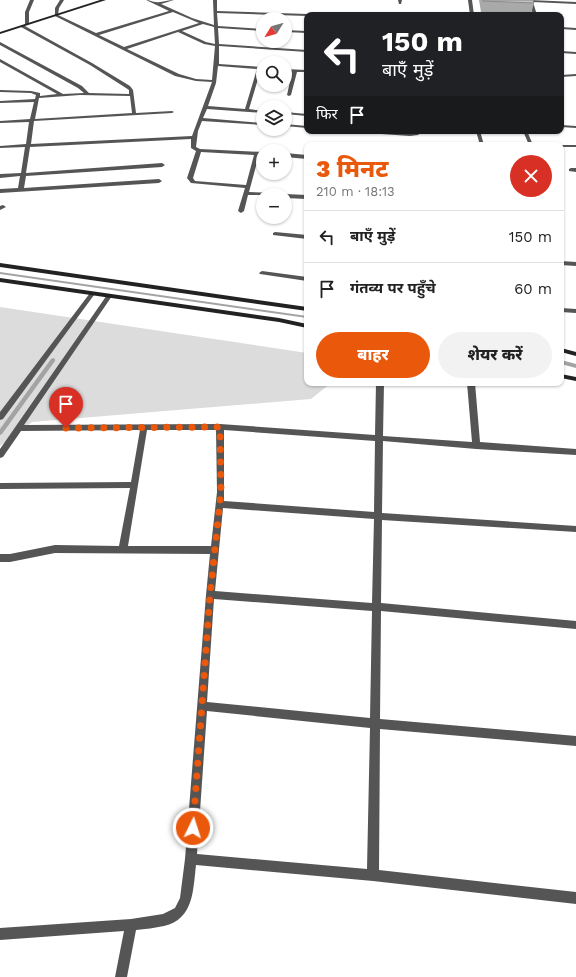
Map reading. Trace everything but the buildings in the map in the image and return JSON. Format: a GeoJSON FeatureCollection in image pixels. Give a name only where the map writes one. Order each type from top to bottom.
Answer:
{"type":"FeatureCollection","features":[{"type":"Feature","properties":{"kind":"street"},"geometry":{"type":"LineString","coordinates":[[27,24],[27,12],[32,0]]}},
{"type":"Feature","properties":{"kind":"street"},"geometry":{"type":"LineString","coordinates":[[56,15],[57,8],[62,0]]}},
{"type":"Feature","properties":{"kind":"street"},"geometry":{"type":"LineString","coordinates":[[0,33],[104,0]]}},
{"type":"Feature","properties":{"kind":"street"},"geometry":{"type":"LineString","coordinates":[[148,0],[202,23],[216,27],[256,30]]}},
{"type":"Feature","properties":{"kind":"street"},"geometry":{"type":"LineString","coordinates":[[158,4],[172,0]]}},
{"type":"Feature","properties":{"kind":"street"},"geometry":{"type":"LineString","coordinates":[[215,0],[216,46],[214,81],[212,92],[200,119],[194,138],[193,148],[199,150],[256,154]]}},
{"type":"Feature","properties":{"kind":"street"},"geometry":{"type":"LineString","coordinates":[[470,0],[472,12]]}},
{"type":"Feature","properties":{"kind":"street"},"geometry":{"type":"LineString","coordinates":[[534,12],[531,0],[576,2]]}},
{"type":"Feature","properties":{"kind":"street"},"geometry":{"type":"LineString","coordinates":[[95,35],[173,11]]}},
{"type":"Feature","properties":{"kind":"street"},"geometry":{"type":"LineString","coordinates":[[216,12],[304,16]]}},
{"type":"Feature","properties":{"kind":"street"},"geometry":{"type":"LineString","coordinates":[[56,15],[177,75],[196,80],[214,81]]}},
{"type":"Feature","properties":{"kind":"street"},"geometry":{"type":"LineString","coordinates":[[123,49],[202,23]]}},
{"type":"Feature","properties":{"kind":"street"},"geometry":{"type":"LineString","coordinates":[[22,26],[91,64],[131,90],[134,114]]}},
{"type":"Feature","properties":{"kind":"street"},"geometry":{"type":"LineString","coordinates":[[564,28],[576,29]]}},
{"type":"Feature","properties":{"kind":"street"},"geometry":{"type":"LineString","coordinates":[[178,31],[200,41],[216,46],[304,51]]}},
{"type":"Feature","properties":{"kind":"street"},"geometry":{"type":"LineString","coordinates":[[292,31],[304,32]]}},
{"type":"Feature","properties":{"kind":"street"},"geometry":{"type":"LineString","coordinates":[[0,43],[80,87],[88,94]]}},
{"type":"Feature","properties":{"kind":"street"},"geometry":{"type":"LineString","coordinates":[[564,52],[576,53]]}},
{"type":"Feature","properties":{"kind":"street"},"geometry":{"type":"LineString","coordinates":[[0,60],[63,95]]}},
{"type":"Feature","properties":{"kind":"street"},"geometry":{"type":"LineString","coordinates":[[215,65],[256,68]]}},
{"type":"Feature","properties":{"kind":"street"},"geometry":{"type":"LineString","coordinates":[[289,95],[295,70],[304,71]]}},
{"type":"Feature","properties":{"kind":"street"},"geometry":{"type":"LineString","coordinates":[[564,76],[576,75]]}},
{"type":"Feature","properties":{"kind":"street"},"geometry":{"type":"LineString","coordinates":[[247,110],[256,83]]}},
{"type":"Feature","properties":{"kind":"street"},"geometry":{"type":"LineString","coordinates":[[0,91],[38,94],[32,120],[21,189]]}},
{"type":"Feature","properties":{"kind":"street"},"geometry":{"type":"LineString","coordinates":[[0,102],[63,95],[132,94]]}},
{"type":"Feature","properties":{"kind":"street"},"geometry":{"type":"LineString","coordinates":[[205,107],[256,111]]}},
{"type":"Feature","properties":{"kind":"street"},"geometry":{"type":"LineString","coordinates":[[0,122],[172,112]]}},
{"type":"Feature","properties":{"kind":"street"},"geometry":{"type":"LineString","coordinates":[[292,114],[304,115]]}},
{"type":"Feature","properties":{"kind":"street"},"geometry":{"type":"LineString","coordinates":[[200,119],[256,123]]}},
{"type":"Feature","properties":{"kind":"street"},"geometry":{"type":"LineString","coordinates":[[292,126],[304,127]]}},
{"type":"Feature","properties":{"kind":"street"},"geometry":{"type":"LineString","coordinates":[[564,126],[576,127]]}},
{"type":"Feature","properties":{"kind":"street"},"geometry":{"type":"LineString","coordinates":[[396,134],[416,134]]}},
{"type":"Feature","properties":{"kind":"street"},"geometry":{"type":"LineString","coordinates":[[0,147],[194,138]]}},
{"type":"Feature","properties":{"kind":"street"},"geometry":{"type":"LineString","coordinates":[[564,146],[576,146]]}},
{"type":"Feature","properties":{"kind":"street"},"geometry":{"type":"LineString","coordinates":[[199,150],[190,178],[193,182],[248,187]]}},
{"type":"Feature","properties":{"kind":"street"},"geometry":{"type":"LineString","coordinates":[[292,156],[304,157]]}},
{"type":"Feature","properties":{"kind":"street"},"geometry":{"type":"LineString","coordinates":[[241,210],[256,165]]}},
{"type":"Feature","properties":{"kind":"street"},"geometry":{"type":"LineString","coordinates":[[0,176],[162,166]]}},
{"type":"Feature","properties":{"kind":"street"},"geometry":{"type":"LineString","coordinates":[[0,191],[159,181]]}},
{"type":"Feature","properties":{"kind":"street"},"geometry":{"type":"LineString","coordinates":[[246,193],[256,194]]}},
{"type":"Feature","properties":{"kind":"street"},"geometry":{"type":"LineString","coordinates":[[292,196],[304,197]]}},
{"type":"Feature","properties":{"kind":"street"},"geometry":{"type":"LineString","coordinates":[[275,234],[304,237]]}},
{"type":"Feature","properties":{"kind":"street"},"geometry":{"type":"LineString","coordinates":[[0,264],[304,309]]}},
{"type":"Feature","properties":{"kind":"street"},"geometry":{"type":"LineString","coordinates":[[564,264],[576,264]]}},
{"type":"Feature","properties":{"kind":"street"},"geometry":{"type":"LineString","coordinates":[[262,273],[304,279]]}},
{"type":"Feature","properties":{"kind":"street"},"geometry":{"type":"LineString","coordinates":[[0,280],[279,320],[304,325]]}},
{"type":"Feature","properties":{"kind":"street"},"geometry":{"type":"LineString","coordinates":[[0,417],[94,294]]}},
{"type":"Feature","properties":{"kind":"street"},"geometry":{"type":"LineString","coordinates":[[0,455],[107,296]]}},
{"type":"Feature","properties":{"kind":"street"},"geometry":{"type":"LineString","coordinates":[[564,310],[576,311]]}},
{"type":"Feature","properties":{"kind":"street"},"geometry":{"type":"LineString","coordinates":[[564,351],[576,354]]}},
{"type":"Feature","properties":{"kind":"street"},"geometry":{"type":"LineString","coordinates":[[564,377],[576,379]]}},
{"type":"Feature","properties":{"kind":"street"},"geometry":{"type":"LineString","coordinates":[[373,875],[380,386]]}},
{"type":"Feature","properties":{"kind":"street"},"geometry":{"type":"LineString","coordinates":[[471,386],[476,446]]}},
{"type":"Feature","properties":{"kind":"street"},"geometry":{"type":"LineString","coordinates":[[18,428],[220,427],[576,452]]}},
{"type":"Feature","properties":{"kind":"street"},"geometry":{"type":"LineString","coordinates":[[0,934],[131,925],[166,920],[179,912],[186,900],[191,859],[210,595],[219,504],[220,427]]}},
{"type":"Feature","properties":{"kind":"street"},"geometry":{"type":"LineString","coordinates":[[123,549],[144,428]]}},
{"type":"Feature","properties":{"kind":"street"},"geometry":{"type":"LineString","coordinates":[[0,486],[134,485]]}},
{"type":"Feature","properties":{"kind":"street"},"geometry":{"type":"LineString","coordinates":[[219,504],[576,529]]}},
{"type":"Feature","properties":{"kind":"street"},"geometry":{"type":"LineString","coordinates":[[0,558],[10,558],[55,550],[214,550]]}},
{"type":"Feature","properties":{"kind":"street"},"geometry":{"type":"LineString","coordinates":[[210,595],[377,607],[576,625]]}},
{"type":"Feature","properties":{"kind":"street"},"geometry":{"type":"LineString","coordinates":[[202,706],[376,724],[576,741]]}},
{"type":"Feature","properties":{"kind":"street"},"geometry":{"type":"LineString","coordinates":[[191,859],[373,875],[576,898]]}},
{"type":"Feature","properties":{"kind":"street"},"geometry":{"type":"LineString","coordinates":[[121,977],[131,925]]}},
{"type":"Feature","properties":{"kind":"shaded area"},"geometry":{"type":"Polygon","coordinates":[[[0,307],[304,353],[304,386],[327,386],[311,399],[32,422],[0,446],[0,307]]]}},
{"type":"Feature","properties":{"kind":"waterway"},"geometry":{"type":"LineString","coordinates":[[0,273],[304,317]]}},
{"type":"Feature","properties":{"kind":"waterway"},"geometry":{"type":"LineString","coordinates":[[0,433],[53,360]]}},
{"type":"Feature","properties":{"kind":"waterway"},"geometry":{"type":"LineString","coordinates":[[564,363],[576,366]]}},
{"type":"Feature","properties":{"kind":"route"},"geometry":{"type":"LineString","coordinates":[[66,428],[220,427],[221,492],[210,595],[193,828]]}}]}
